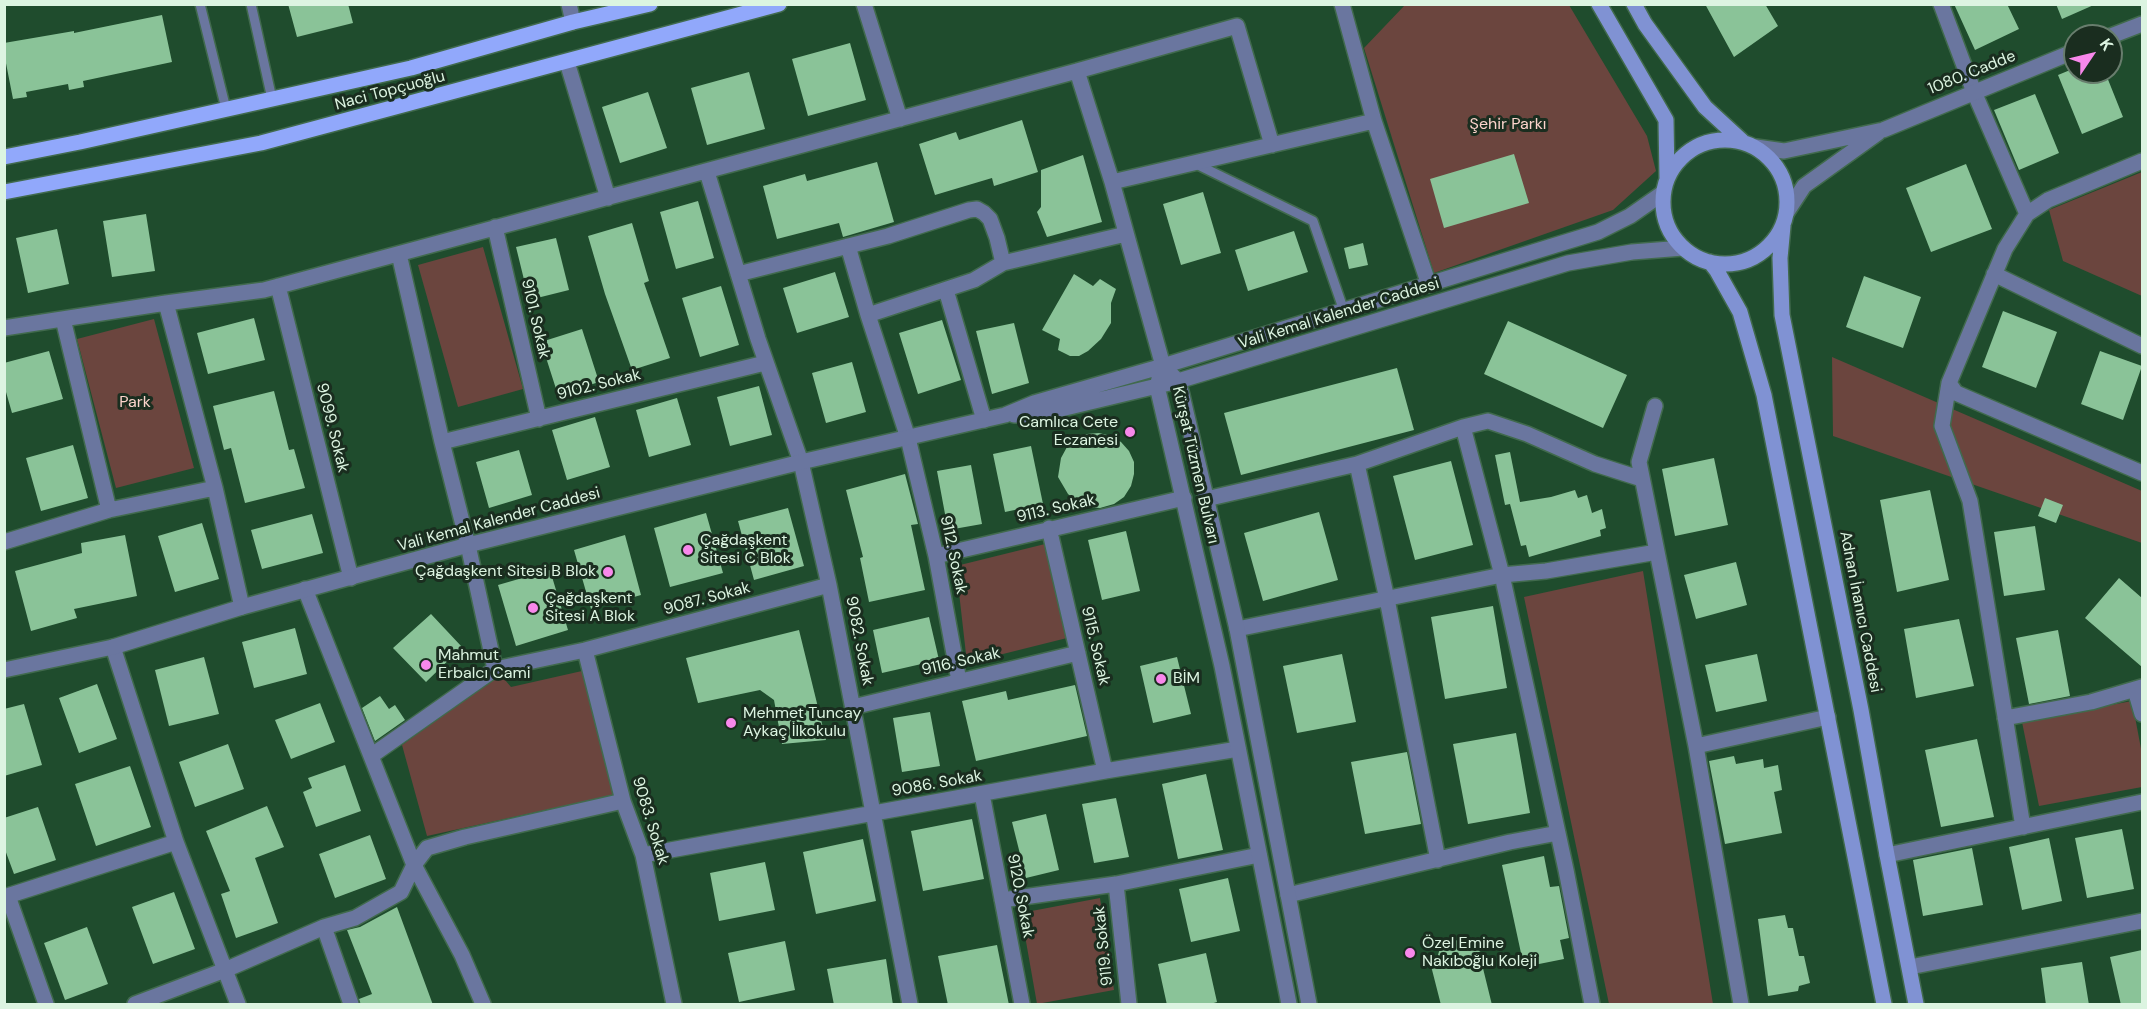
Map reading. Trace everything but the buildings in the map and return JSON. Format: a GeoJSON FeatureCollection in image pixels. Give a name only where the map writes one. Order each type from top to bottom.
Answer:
{"type":"FeatureCollection","features":[{"type":"Feature","properties":{"kind":"main road","name":"Naci Topçuoğlu"},"geometry":{"type":"LineString","coordinates":[[4,157],[411,68],[573,22],[650,4]]}},
{"type":"Feature","properties":{"kind":"main road","name":"Naci Topçuoğlu"},"geometry":{"type":"LineString","coordinates":[[4,192],[261,143],[779,4]]}},
{"type":"Feature","properties":{"kind":"main road"},"geometry":{"type":"LineString","coordinates":[[1599,4],[1666,120],[1663,208],[1666,223],[1674,237],[1683,248],[1696,257],[1710,262],[1732,264],[1753,258],[1776,239],[1785,219],[1788,197],[1785,182],[1778,168],[1768,156],[1749,144],[1705,107],[1645,24],[1634,4]]}},
{"type":"Feature","properties":{"kind":"main road"},"geometry":{"type":"LineString","coordinates":[[1665,185],[1676,162],[1690,150],[1706,142],[1724,139],[1749,144]]}},
{"type":"Feature","properties":{"kind":"main road","name":"Adnan İnanıcı Caddesi"},"geometry":{"type":"LineString","coordinates":[[1785,219],[1780,258],[1782,315],[1862,710],[1916,1005]]}},
{"type":"Feature","properties":{"kind":"main road"},"geometry":{"type":"LineString","coordinates":[[1710,262],[1740,312],[1764,395],[1884,1005]]}},
{"type":"Feature","properties":{"kind":"street"},"geometry":{"type":"LineString","coordinates":[[569,4],[573,22]]}},
{"type":"Feature","properties":{"kind":"street"},"geometry":{"type":"LineString","coordinates":[[864,4],[900,119]]}},
{"type":"Feature","properties":{"kind":"street"},"geometry":{"type":"LineString","coordinates":[[1342,4],[1374,121],[1429,285]]}},
{"type":"Feature","properties":{"kind":"street"},"geometry":{"type":"LineString","coordinates":[[1941,4],[1974,92],[2027,214]]}},
{"type":"Feature","properties":{"kind":"street"},"geometry":{"type":"LineString","coordinates":[[2123,31],[2142,24]]}},
{"type":"Feature","properties":{"kind":"street"},"geometry":{"type":"LineString","coordinates":[[4,328],[264,290],[707,172],[1237,26],[1272,145]]}},
{"type":"Feature","properties":{"kind":"street","name":"1080. Cadde"},"geometry":{"type":"LineString","coordinates":[[1749,144],[1784,151],[1883,130],[2063,56]]}},
{"type":"Feature","properties":{"kind":"street"},"geometry":{"type":"LineString","coordinates":[[567,62],[608,198]]}},
{"type":"Feature","properties":{"kind":"street"},"geometry":{"type":"LineString","coordinates":[[1077,71],[1112,182],[1163,366]]}},
{"type":"Feature","properties":{"kind":"street"},"geometry":{"type":"LineString","coordinates":[[1112,182],[1374,121]]}},
{"type":"Feature","properties":{"kind":"street","name":"1080. Cadde"},"geometry":{"type":"LineString","coordinates":[[1785,219],[1804,186],[1883,130]]}},
{"type":"Feature","properties":{"kind":"street"},"geometry":{"type":"LineString","coordinates":[[2023,827],[1971,501],[1942,426],[1949,383],[2005,249],[2027,214],[2048,200],[2142,161]]}},
{"type":"Feature","properties":{"kind":"street","name":"9082. Sokak"},"geometry":{"type":"LineString","coordinates":[[707,172],[765,363],[801,462],[829,585],[910,1005]]}},
{"type":"Feature","properties":{"kind":"street","name":"Vali Kemal Kalender Caddesi"},"geometry":{"type":"LineString","coordinates":[[4,670],[113,647],[242,607],[468,545],[801,462],[1005,415],[1034,403],[1163,366],[1598,232],[1630,216],[1665,185]]}},
{"type":"Feature","properties":{"kind":"street"},"geometry":{"type":"LineString","coordinates":[[738,274],[848,246],[977,209],[990,219],[1003,263]]}},
{"type":"Feature","properties":{"kind":"street","name":"9101. Sokak"},"geometry":{"type":"LineString","coordinates":[[495,227],[539,419]]}},
{"type":"Feature","properties":{"kind":"street"},"geometry":{"type":"LineString","coordinates":[[868,315],[974,280],[1003,263],[1126,234]]}},
{"type":"Feature","properties":{"kind":"street","name":"9112. Sokak"},"geometry":{"type":"LineString","coordinates":[[848,246],[908,438],[936,556],[959,681]]}},
{"type":"Feature","properties":{"kind":"street","name":"Vali Kemal Kalender Caddesi"},"geometry":{"type":"LineString","coordinates":[[1005,415],[1036,415],[1178,381],[1568,263],[1622,253],[1683,248]]}},
{"type":"Feature","properties":{"kind":"street"},"geometry":{"type":"LineString","coordinates":[[399,254],[495,669]]}},
{"type":"Feature","properties":{"kind":"street"},"geometry":{"type":"LineString","coordinates":[[1994,273],[2142,346]]}},
{"type":"Feature","properties":{"kind":"street","name":"9099. Sokak"},"geometry":{"type":"LineString","coordinates":[[278,286],[351,578]]}},
{"type":"Feature","properties":{"kind":"street"},"geometry":{"type":"LineString","coordinates":[[946,290],[984,420]]}},
{"type":"Feature","properties":{"kind":"street"},"geometry":{"type":"LineString","coordinates":[[166,303],[242,607]]}},
{"type":"Feature","properties":{"kind":"street"},"geometry":{"type":"LineString","coordinates":[[63,319],[109,510]]}},
{"type":"Feature","properties":{"kind":"street","name":"9102. Sokak"},"geometry":{"type":"LineString","coordinates":[[442,442],[765,363]]}},
{"type":"Feature","properties":{"kind":"street","name":"Kürşat Tüzmen Bulvarı"},"geometry":{"type":"LineString","coordinates":[[1289,1005],[1222,666],[1157,386],[1163,366],[1178,381],[1237,629],[1309,1005]]}},
{"type":"Feature","properties":{"kind":"street"},"geometry":{"type":"LineString","coordinates":[[1949,383],[1956,393],[2142,473]]}},
{"type":"Feature","properties":{"kind":"street"},"geometry":{"type":"LineString","coordinates":[[1655,406],[1639,462],[1696,746],[1741,1005]]}},
{"type":"Feature","properties":{"kind":"street"},"geometry":{"type":"LineString","coordinates":[[1206,499],[1357,464],[1463,427],[1488,421],[1527,434],[1595,464],[1642,479]]}},
{"type":"Feature","properties":{"kind":"street"},"geometry":{"type":"LineString","coordinates":[[1463,427],[1502,575],[1558,833],[1592,1005]]}},
{"type":"Feature","properties":{"kind":"street"},"geometry":{"type":"LineString","coordinates":[[1357,464],[1387,599],[1438,860]]}},
{"type":"Feature","properties":{"kind":"street"},"geometry":{"type":"LineString","coordinates":[[4,542],[109,510],[214,488]]}},
{"type":"Feature","properties":{"kind":"street","name":"9113. Sokak"},"geometry":{"type":"LineString","coordinates":[[936,556],[1184,498]]}},
{"type":"Feature","properties":{"kind":"street","name":"9115. Sokak"},"geometry":{"type":"LineString","coordinates":[[1049,528],[1105,771]]}},
{"type":"Feature","properties":{"kind":"street"},"geometry":{"type":"LineString","coordinates":[[1237,629],[1502,575],[1546,571],[1657,552]]}},
{"type":"Feature","properties":{"kind":"street","name":"9087. Sokak"},"geometry":{"type":"LineString","coordinates":[[371,756],[495,669],[585,650],[829,585]]}},
{"type":"Feature","properties":{"kind":"street"},"geometry":{"type":"LineString","coordinates":[[305,589],[414,864],[462,955],[483,1005]]}},
{"type":"Feature","properties":{"kind":"street"},"geometry":{"type":"LineString","coordinates":[[113,647],[176,842],[238,1005]]}},
{"type":"Feature","properties":{"kind":"street","name":"9083. Sokak"},"geometry":{"type":"LineString","coordinates":[[585,650],[623,801],[643,855],[674,1005]]}},
{"type":"Feature","properties":{"kind":"street","name":"9116. Sokak"},"geometry":{"type":"LineString","coordinates":[[853,707],[1078,654]]}},
{"type":"Feature","properties":{"kind":"street"},"geometry":{"type":"LineString","coordinates":[[2005,718],[2091,702],[2138,689],[2142,714]]}},
{"type":"Feature","properties":{"kind":"street"},"geometry":{"type":"LineString","coordinates":[[1696,746],[1828,717]]}},
{"type":"Feature","properties":{"kind":"street","name":"9086. Sokak"},"geometry":{"type":"LineString","coordinates":[[643,855],[1238,749]]}},
{"type":"Feature","properties":{"kind":"street","name":"9120. Sokak"},"geometry":{"type":"LineString","coordinates":[[982,794],[1022,1005]]}},
{"type":"Feature","properties":{"kind":"street"},"geometry":{"type":"LineString","coordinates":[[135,1005],[225,970],[324,927],[355,918],[401,892],[414,864],[427,848],[623,801]]}},
{"type":"Feature","properties":{"kind":"street"},"geometry":{"type":"LineString","coordinates":[[1887,855],[2142,802]]}},
{"type":"Feature","properties":{"kind":"street"},"geometry":{"type":"LineString","coordinates":[[1288,895],[1558,833]]}},
{"type":"Feature","properties":{"kind":"street"},"geometry":{"type":"LineString","coordinates":[[46,1005],[6,896],[176,842]]}},
{"type":"Feature","properties":{"kind":"street"},"geometry":{"type":"LineString","coordinates":[[1002,900],[1116,884],[1259,855]]}},
{"type":"Feature","properties":{"kind":"street","name":"9119. Sokak"},"geometry":{"type":"LineString","coordinates":[[1116,884],[1129,1005]]}},
{"type":"Feature","properties":{"kind":"street"},"geometry":{"type":"LineString","coordinates":[[1910,967],[2142,921]]}},
{"type":"Feature","properties":{"kind":"street"},"geometry":{"type":"LineString","coordinates":[[324,927],[351,1005]]}},
{"type":"Feature","properties":{"kind":"lane"},"geometry":{"type":"LineString","coordinates":[[200,4],[226,110]]}},
{"type":"Feature","properties":{"kind":"lane"},"geometry":{"type":"LineString","coordinates":[[251,4],[272,99]]}},
{"type":"Feature","properties":{"kind":"lane"},"geometry":{"type":"LineString","coordinates":[[1195,163],[1313,221],[1344,311]]}},
{"type":"Feature","properties":{"kind":"green space","name":"Şehir Parkı"},"geometry":{"type":"Polygon","coordinates":[[[1405,5],[1569,5],[1647,136],[1656,171],[1613,210],[1434,273],[1364,48],[1405,5]]]}},
{"type":"Feature","properties":{"kind":"green space"},"geometry":{"type":"Polygon","coordinates":[[[2142,172],[2142,296],[2063,261],[2049,210],[2142,172]]]}},
{"type":"Feature","properties":{"kind":"green space"},"geometry":{"type":"Polygon","coordinates":[[[483,247],[523,389],[458,407],[418,265],[483,247]]]}},
{"type":"Feature","properties":{"kind":"green space","name":"Park"},"geometry":{"type":"Polygon","coordinates":[[[154,319],[194,468],[116,488],[77,339],[154,319]]]}},
{"type":"Feature","properties":{"kind":"green space"},"geometry":{"type":"Polygon","coordinates":[[[1832,357],[2142,491],[2142,543],[1833,436],[1832,357]]]}},
{"type":"Feature","properties":{"kind":"green space"},"geometry":{"type":"Polygon","coordinates":[[[1045,544],[1067,638],[967,663],[956,566],[1045,544]]]}},
{"type":"Feature","properties":{"kind":"green space"},"geometry":{"type":"Polygon","coordinates":[[[1643,571],[1713,1004],[1609,1004],[1524,597],[1643,571]]]}},
{"type":"Feature","properties":{"kind":"green space"},"geometry":{"type":"Polygon","coordinates":[[[582,671],[614,795],[427,836],[402,745],[500,674],[511,687],[582,671]]]}},
{"type":"Feature","properties":{"kind":"green space"},"geometry":{"type":"Polygon","coordinates":[[[2132,701],[2142,754],[2142,787],[2039,806],[2022,722],[2132,701]]]}},
{"type":"Feature","properties":{"kind":"green space"},"geometry":{"type":"Polygon","coordinates":[[[1100,898],[1114,990],[1037,1004],[1021,913],[1100,898]]]}},
{"type":"Feature","properties":{"kind":"place","name":"Camlıca Cete Eczanesi"},"geometry":{"type":"Point","coordinates":[1130,432]}},
{"type":"Feature","properties":{"kind":"place","name":"Çağdaşkent Sitesi C Blok"},"geometry":{"type":"Point","coordinates":[688,550]}},
{"type":"Feature","properties":{"kind":"place","name":"Çağdaşkent Sitesi B Blok"},"geometry":{"type":"Point","coordinates":[608,572]}},
{"type":"Feature","properties":{"kind":"place","name":"Çağdaşkent Sitesi A Blok"},"geometry":{"type":"Point","coordinates":[533,608]}},
{"type":"Feature","properties":{"kind":"place","name":"Mahmut Erbalcı Cami"},"geometry":{"type":"Point","coordinates":[426,665]}},
{"type":"Feature","properties":{"kind":"place","name":"BİM"},"geometry":{"type":"Point","coordinates":[1161,679]}},
{"type":"Feature","properties":{"kind":"place","name":"Mehmet Tuncay Aykaç İlkokulu"},"geometry":{"type":"Point","coordinates":[731,723]}},
{"type":"Feature","properties":{"kind":"place","name":"Özel Emine Nakıboğlu Koleji"},"geometry":{"type":"Point","coordinates":[1410,953]}}]}
